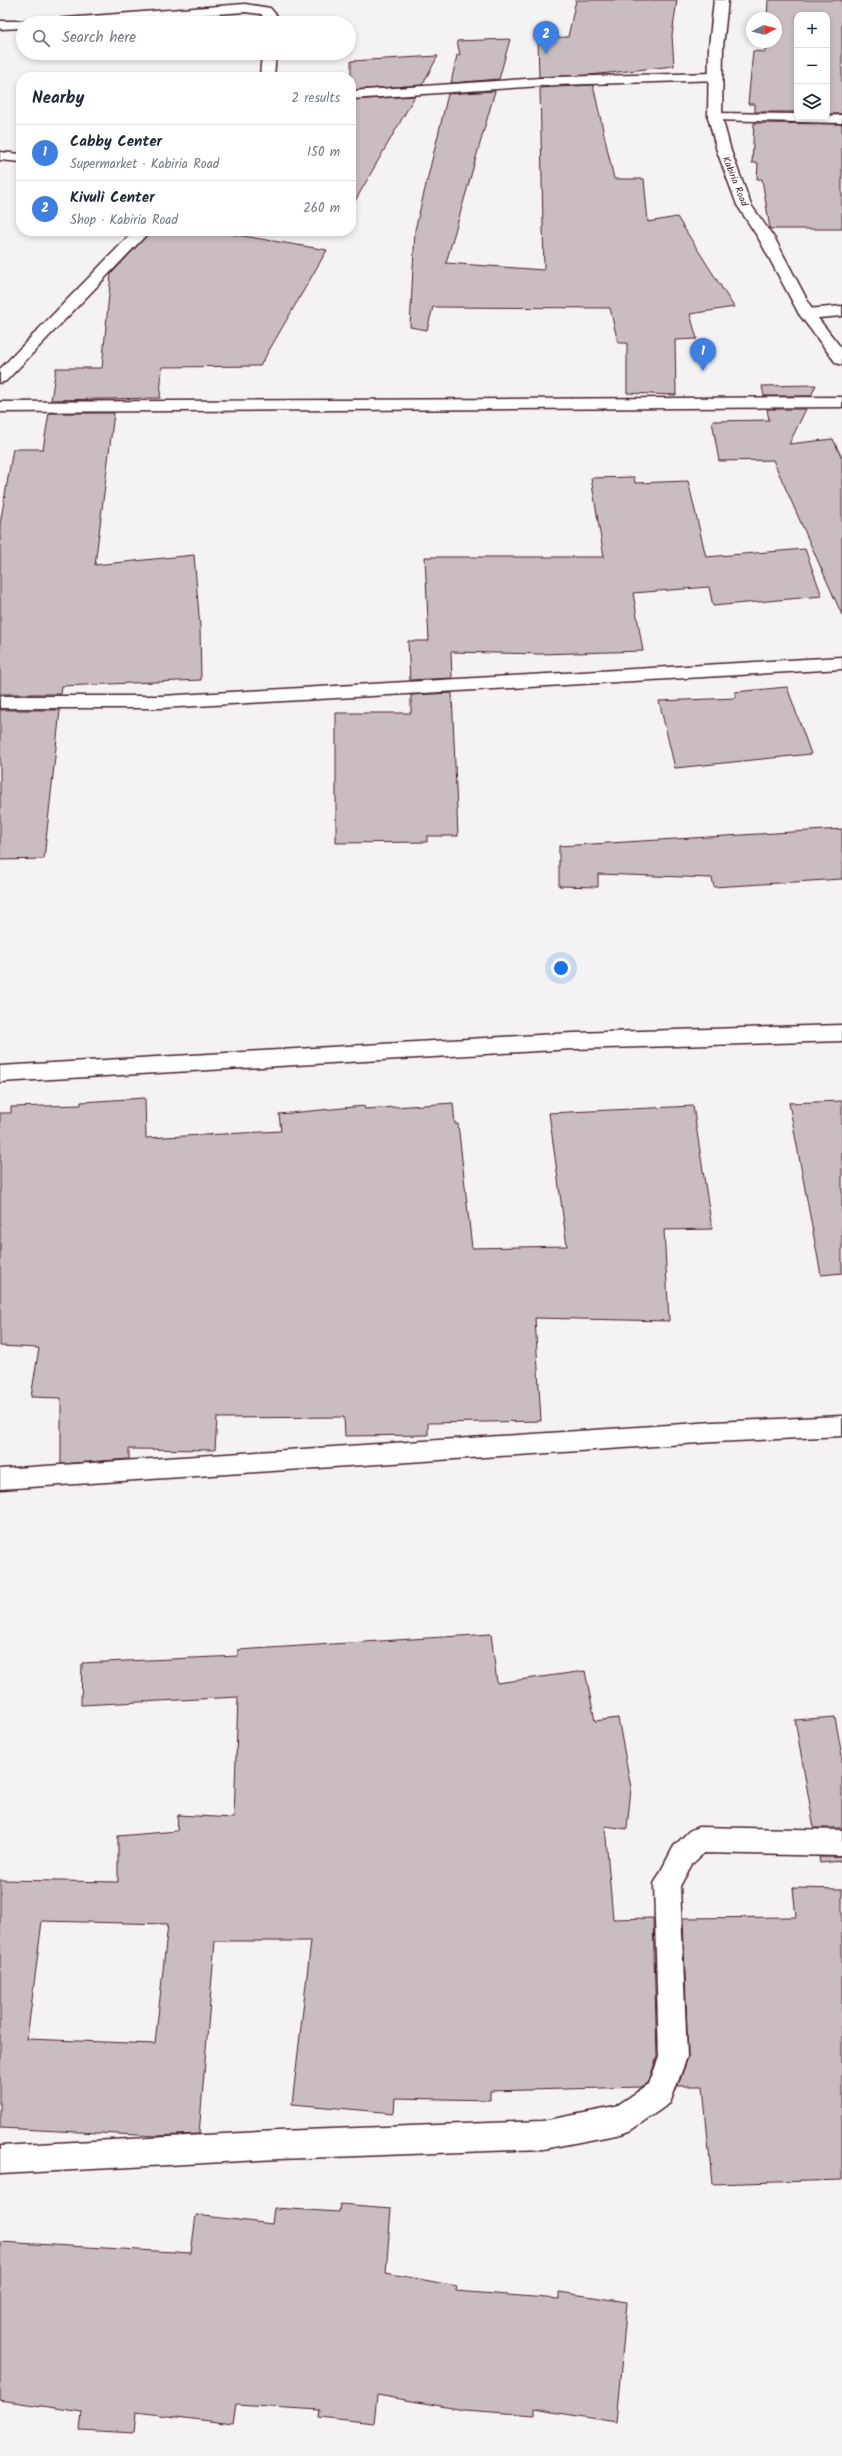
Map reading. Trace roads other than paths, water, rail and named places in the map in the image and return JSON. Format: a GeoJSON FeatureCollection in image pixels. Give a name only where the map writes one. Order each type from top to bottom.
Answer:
{"type":"FeatureCollection","features":[{"type":"Feature","properties":{"kind":"street","name":"Kabiria Road"},"geometry":{"type":"LineString","coordinates":[[721,0],[715,77],[715,117],[724,151],[744,205],[767,239],[807,314],[842,360]]}},
{"type":"Feature","properties":{"kind":"street"},"geometry":{"type":"LineString","coordinates":[[131,16],[244,8],[265,11],[270,16]]}},
{"type":"Feature","properties":{"kind":"street"},"geometry":{"type":"LineString","coordinates":[[0,24],[16,24]]}},
{"type":"Feature","properties":{"kind":"street"},"geometry":{"type":"LineString","coordinates":[[268,72],[269,60]]}},
{"type":"Feature","properties":{"kind":"street"},"geometry":{"type":"LineString","coordinates":[[356,95],[556,81],[715,77]]}},
{"type":"Feature","properties":{"kind":"street"},"geometry":{"type":"LineString","coordinates":[[715,117],[842,119]]}},
{"type":"Feature","properties":{"kind":"street"},"geometry":{"type":"LineString","coordinates":[[0,156],[16,158]]}},
{"type":"Feature","properties":{"kind":"street"},"geometry":{"type":"LineString","coordinates":[[0,378],[137,236]]}},
{"type":"Feature","properties":{"kind":"street"},"geometry":{"type":"LineString","coordinates":[[807,314],[842,312]]}},
{"type":"Feature","properties":{"kind":"street"},"geometry":{"type":"LineString","coordinates":[[0,407],[842,402]]}},
{"type":"Feature","properties":{"kind":"street"},"geometry":{"type":"LineString","coordinates":[[0,702],[161,702],[842,663]]}},
{"type":"Feature","properties":{"kind":"street"},"geometry":{"type":"LineString","coordinates":[[0,1074],[573,1041],[842,1032]]}},
{"type":"Feature","properties":{"kind":"street"},"geometry":{"type":"LineString","coordinates":[[0,1480],[714,1432],[842,1426]]}},
{"type":"Feature","properties":{"kind":"street"},"geometry":{"type":"LineString","coordinates":[[0,2160],[543,2135],[621,2120],[660,2093],[672,2058],[667,1884],[683,1855],[698,1840],[842,1843]]}},
{"type":"Feature","properties":{"kind":"place","name":"Kivuli Center"},"geometry":{"type":"Point","coordinates":[546,54]}},
{"type":"Feature","properties":{"kind":"place","name":"Cabby Center"},"geometry":{"type":"Point","coordinates":[703,371]}}]}
